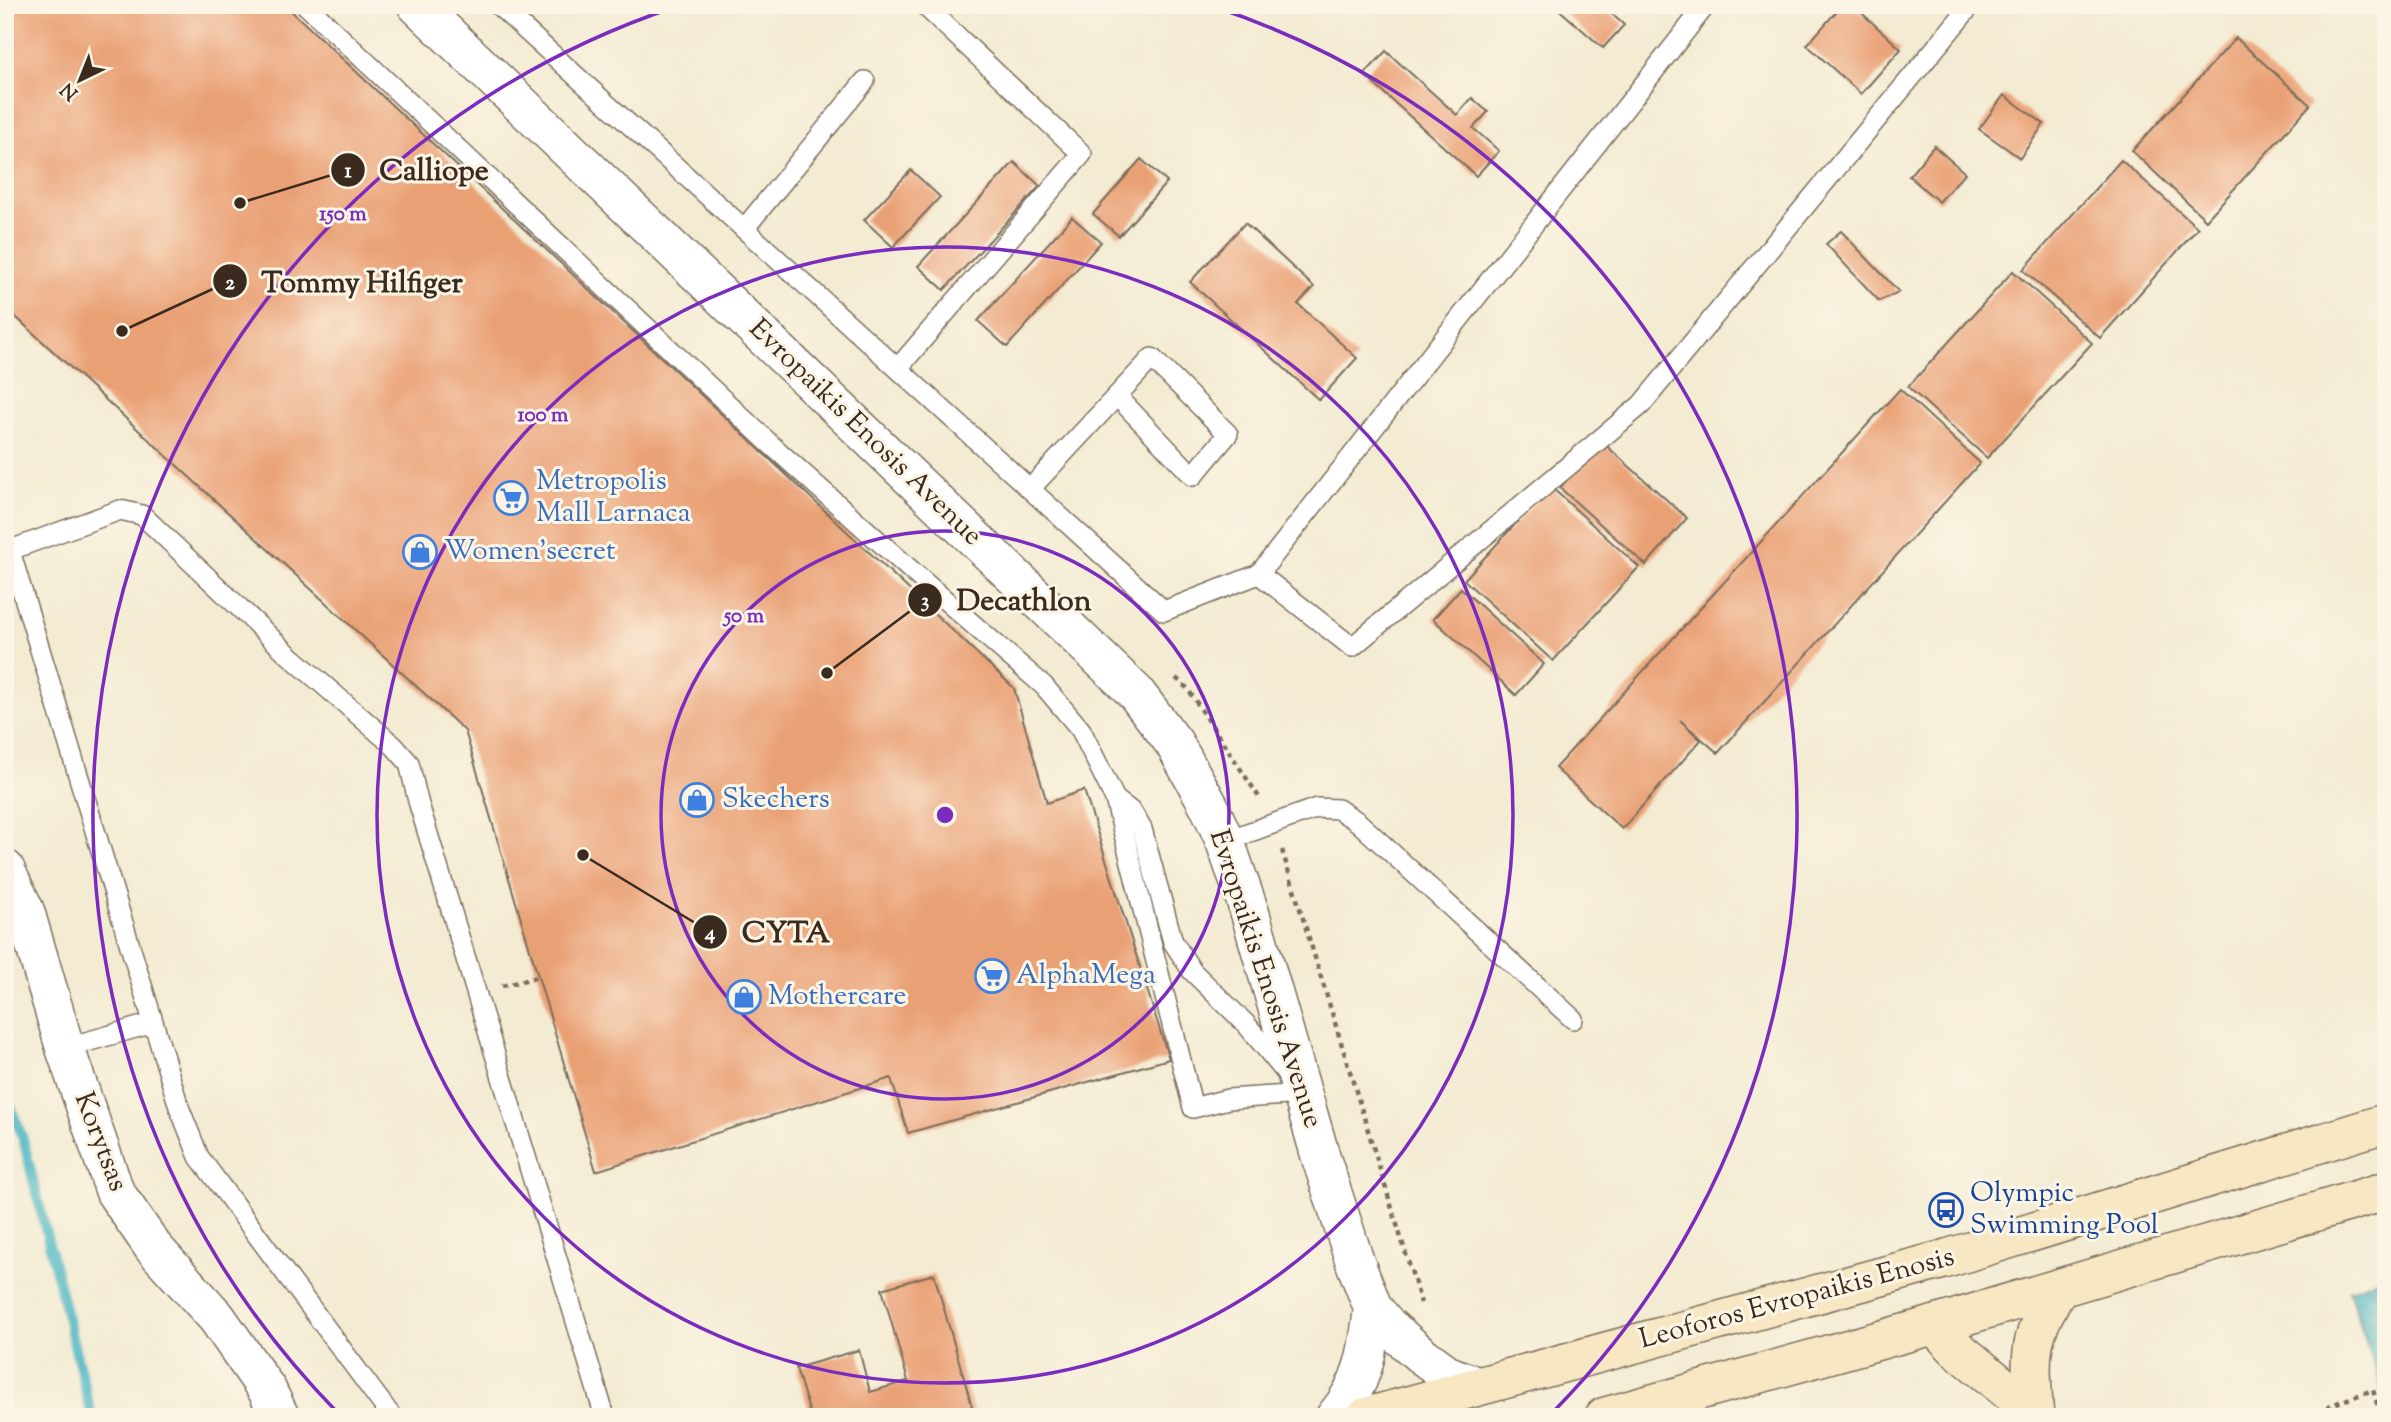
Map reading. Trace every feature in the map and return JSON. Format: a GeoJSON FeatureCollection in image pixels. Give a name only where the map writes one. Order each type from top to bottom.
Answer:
{"type":"FeatureCollection","features":[{"type":"Feature","properties":{"kind":"main road","name":"Leoforos Evropaikis Enosis"},"geometry":{"type":"LineString","coordinates":[[1366,1417],[1942,1260],[2386,1123]]}},
{"type":"Feature","properties":{"kind":"main road"},"geometry":{"type":"LineString","coordinates":[[1604,1417],[1934,1325],[2386,1191]]}},
{"type":"Feature","properties":{"kind":"main road"},"geometry":{"type":"LineString","coordinates":[[2037,1414],[2031,1368],[2035,1333],[2043,1312],[2059,1288]]}},
{"type":"Feature","properties":{"kind":"main road"},"geometry":{"type":"LineString","coordinates":[[1934,1325],[1956,1348],[2037,1414]]}},
{"type":"Feature","properties":{"kind":"street","name":"Evropaikis Enosis Avenue"},"geometry":{"type":"LineString","coordinates":[[417,5],[1135,692],[1174,743],[1209,806],[1224,841],[1250,913],[1356,1265],[1373,1308],[1420,1354],[1450,1376],[1477,1386]]}},
{"type":"Feature","properties":{"kind":"street","name":"Korytsas"},"geometry":{"type":"LineString","coordinates":[[5,869],[25,911],[65,1048],[115,1192],[153,1247],[217,1318],[267,1390],[281,1417]]}},
{"type":"Feature","properties":{"kind":"street","name":"Evropaikis Enosis Avenue"},"geometry":{"type":"LineString","coordinates":[[1335,1417],[1349,1400],[1364,1369],[1373,1308]]}},
{"type":"Feature","properties":{"kind":"lane"},"geometry":{"type":"LineString","coordinates":[[306,5],[768,442],[1044,686],[1081,730],[1115,799],[1193,1108],[1227,1098],[1303,1094]]}},
{"type":"Feature","properties":{"kind":"lane"},"geometry":{"type":"LineString","coordinates":[[498,5],[1164,611],[1259,574],[1706,5]]}},
{"type":"Feature","properties":{"kind":"lane"},"geometry":{"type":"LineString","coordinates":[[898,368],[1082,154],[924,5]]}},
{"type":"Feature","properties":{"kind":"lane"},"geometry":{"type":"LineString","coordinates":[[1259,574],[1352,647],[1641,405],[1970,5]]}},
{"type":"Feature","properties":{"kind":"lane"},"geometry":{"type":"LineString","coordinates":[[744,229],[865,81]]}},
{"type":"Feature","properties":{"kind":"lane"},"geometry":{"type":"LineString","coordinates":[[1030,489],[1152,358],[1228,434],[1193,476],[1117,396]]}},
{"type":"Feature","properties":{"kind":"lane"},"geometry":{"type":"LineString","coordinates":[[392,1417],[199,1157],[179,1107],[8,552],[120,510],[142,515],[278,645],[394,746],[409,763],[422,814],[605,1417]]}},
{"type":"Feature","properties":{"kind":"lane"},"geometry":{"type":"LineString","coordinates":[[1115,799],[1132,812],[1142,830],[1172,942],[1192,971],[1246,1024],[1303,1094]]}},
{"type":"Feature","properties":{"kind":"lane"},"geometry":{"type":"LineString","coordinates":[[1224,841],[1317,808],[1338,809],[1358,822],[1573,1019]]}},
{"type":"Feature","properties":{"kind":"lane"},"geometry":{"type":"LineString","coordinates":[[65,1048],[153,1023]]}},
{"type":"Feature","properties":{"kind":"path"},"geometry":{"type":"LineString","coordinates":[[2322,1417],[2331,1405],[2373,1390],[2381,1417]]}},
{"type":"Feature","properties":{"kind":"water"},"geometry":{"type":"Polygon","coordinates":[[[2386,1277],[2386,1401],[2349,1290],[2386,1277]]]}},
{"type":"Feature","properties":{"kind":"building","name":"Metropolis Mall Larnaca"},"geometry":{"type":"Polygon","coordinates":[[[5,5],[285,5],[1014,688],[1047,803],[1084,790],[1169,1059],[908,1133],[891,1078],[596,1171],[465,731],[5,307],[5,5]]]}},
{"type":"Feature","properties":{"kind":"building"},"geometry":{"type":"Polygon","coordinates":[[[1554,5],[1602,5],[1624,25],[1603,48],[1554,5]]]}},
{"type":"Feature","properties":{"kind":"building"},"geometry":{"type":"Polygon","coordinates":[[[1842,5],[1853,5],[1901,49],[1861,94],[1807,45],[1842,5]]]}},
{"type":"Feature","properties":{"kind":"building"},"geometry":{"type":"Polygon","coordinates":[[[2236,38],[2310,105],[2206,220],[2132,151],[2236,38]]]}},
{"type":"Feature","properties":{"kind":"building"},"geometry":{"type":"Polygon","coordinates":[[[1386,51],[1457,115],[1472,98],[1488,112],[1473,128],[1499,151],[1476,176],[1364,75],[1386,51]]]}},
{"type":"Feature","properties":{"kind":"building"},"geometry":{"type":"Polygon","coordinates":[[[2004,95],[2044,124],[2020,158],[1979,129],[2004,95]]]}},
{"type":"Feature","properties":{"kind":"building"},"geometry":{"type":"Polygon","coordinates":[[[1934,146],[1965,173],[1939,202],[1909,176],[1934,146]]]}},
{"type":"Feature","properties":{"kind":"building"},"geometry":{"type":"Polygon","coordinates":[[[1141,159],[1167,182],[1119,236],[1093,214],[1141,159]]]}},
{"type":"Feature","properties":{"kind":"building"},"geometry":{"type":"Polygon","coordinates":[[[2121,160],[2198,228],[2100,338],[2023,270],[2121,160]]]}},
{"type":"Feature","properties":{"kind":"building"},"geometry":{"type":"Polygon","coordinates":[[[1014,162],[1040,186],[944,290],[918,266],[1014,162]]]}},
{"type":"Feature","properties":{"kind":"building"},"geometry":{"type":"Polygon","coordinates":[[[911,170],[940,197],[893,247],[864,220],[911,170]]]}},
{"type":"Feature","properties":{"kind":"building"},"geometry":{"type":"Polygon","coordinates":[[[1072,217],[1101,242],[1007,347],[978,321],[1072,217]]]}},
{"type":"Feature","properties":{"kind":"building"},"geometry":{"type":"Polygon","coordinates":[[[1245,223],[1314,287],[1298,304],[1357,358],[1319,400],[1190,282],[1245,223]]]}},
{"type":"Feature","properties":{"kind":"building"},"geometry":{"type":"Polygon","coordinates":[[[1841,231],[1899,292],[1879,301],[1826,244],[1841,231]]]}},
{"type":"Feature","properties":{"kind":"building"},"geometry":{"type":"Polygon","coordinates":[[[2013,271],[2092,343],[1987,458],[1908,387],[2013,271]]]}},
{"type":"Feature","properties":{"kind":"building"},"geometry":{"type":"Polygon","coordinates":[[[1900,389],[1980,463],[1718,753],[1680,720],[1701,740],[1622,829],[1555,768],[1900,389]]]}},
{"type":"Feature","properties":{"kind":"building"},"geometry":{"type":"Polygon","coordinates":[[[1601,441],[1687,518],[1646,565],[1560,488],[1601,441]]]}},
{"type":"Feature","properties":{"kind":"building"},"geometry":{"type":"Polygon","coordinates":[[[1550,486],[1639,567],[1553,661],[1464,580],[1550,486]]]}},
{"type":"Feature","properties":{"kind":"building"},"geometry":{"type":"Polygon","coordinates":[[[1461,588],[1544,664],[1516,695],[1433,619],[1461,588]]]}},
{"type":"Feature","properties":{"kind":"building"},"geometry":{"type":"Polygon","coordinates":[[[934,1274],[975,1417],[811,1417],[796,1368],[859,1350],[870,1392],[908,1381],[882,1289],[934,1274]]]}},
{"type":"Feature","properties":{"kind":"waterway"},"geometry":{"type":"LineString","coordinates":[[5,1090],[23,1139],[92,1417]]}},
{"type":"Feature","properties":{"kind":"place","name":"Calliope"},"geometry":{"type":"Point","coordinates":[240,203]}},
{"type":"Feature","properties":{"kind":"place","name":"Tommy Hilfiger"},"geometry":{"type":"Point","coordinates":[122,331]}},
{"type":"Feature","properties":{"kind":"place","name":"Metropolis Mall Larnaca"},"geometry":{"type":"Point","coordinates":[511,498]}},
{"type":"Feature","properties":{"kind":"place","name":"Women'secret"},"geometry":{"type":"Point","coordinates":[420,552]}},
{"type":"Feature","properties":{"kind":"place","name":"Decathlon"},"geometry":{"type":"Point","coordinates":[827,673]}},
{"type":"Feature","properties":{"kind":"place","name":"Skechers"},"geometry":{"type":"Point","coordinates":[697,800]}},
{"type":"Feature","properties":{"kind":"place","name":"CYTA"},"geometry":{"type":"Point","coordinates":[583,855]}},
{"type":"Feature","properties":{"kind":"place","name":"AlphaMega"},"geometry":{"type":"Point","coordinates":[992,976]}},
{"type":"Feature","properties":{"kind":"place","name":"Mothercare"},"geometry":{"type":"Point","coordinates":[744,997]}},
{"type":"Feature","properties":{"kind":"place","name":"Olympic Swimming Pool"},"geometry":{"type":"Point","coordinates":[1946,1210]}}]}
